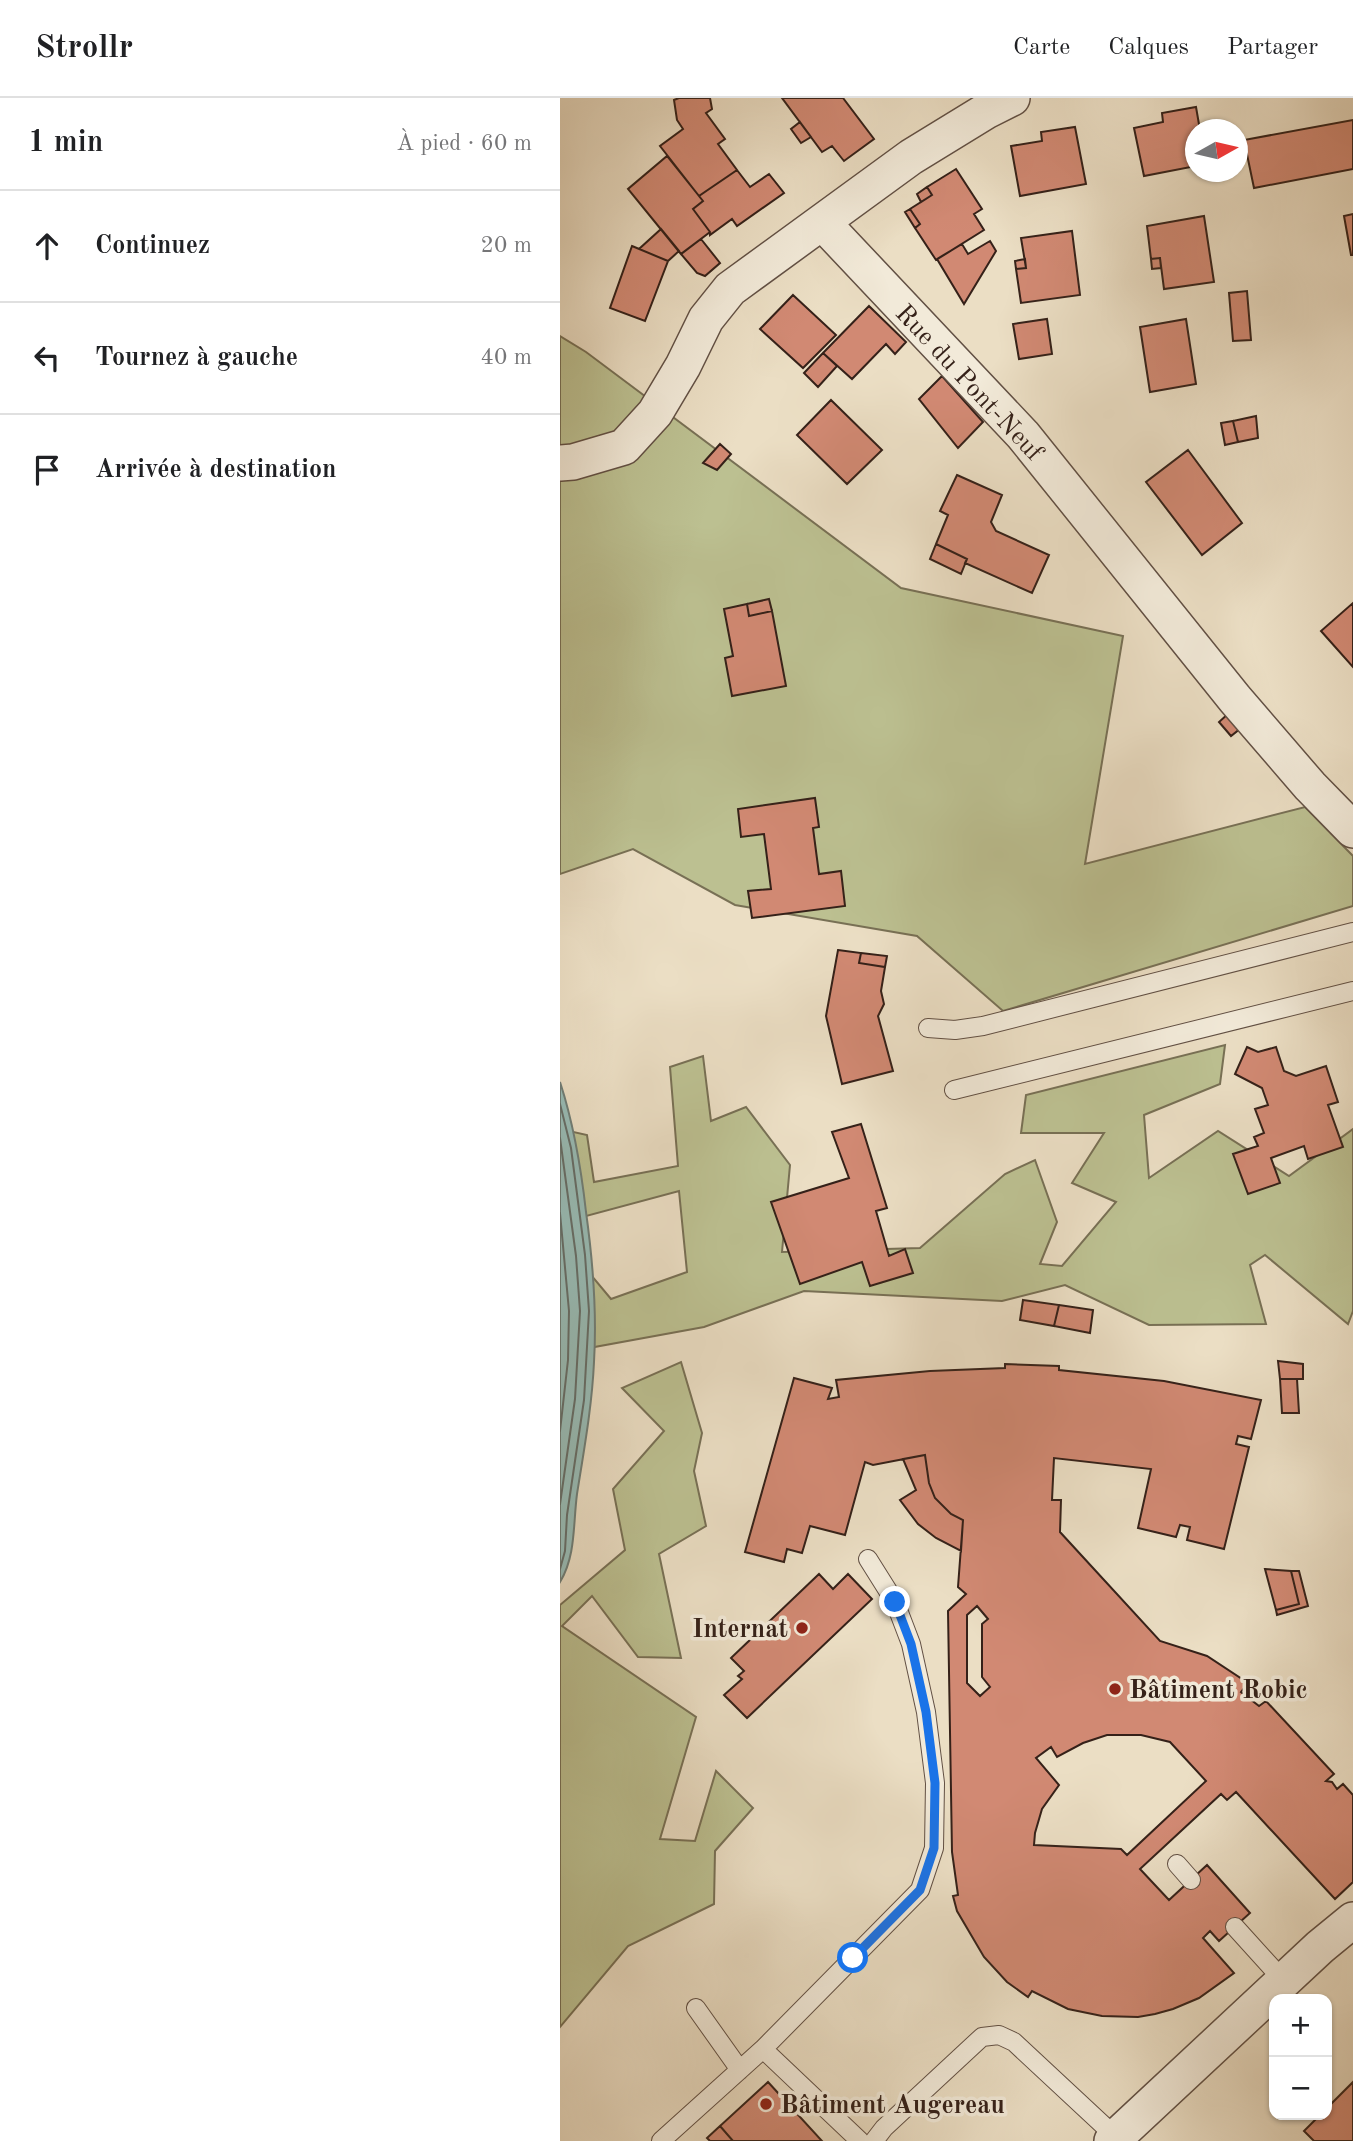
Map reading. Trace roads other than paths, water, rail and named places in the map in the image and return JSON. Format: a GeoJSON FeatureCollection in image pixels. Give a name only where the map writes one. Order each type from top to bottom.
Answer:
{"type":"FeatureCollection","features":[{"type":"Feature","properties":{"kind":"street"},"geometry":{"type":"LineString","coordinates":[[560,463],[573,462],[624,447],[655,413],[683,366],[706,319],[730,289],[911,157],[1012,98]]}},
{"type":"Feature","properties":{"kind":"street","name":"Rue du Pont-Neuf"},"geometry":{"type":"LineString","coordinates":[[822,222],[1023,435],[1235,699],[1310,786],[1353,830]]}},
{"type":"Feature","properties":{"kind":"street"},"geometry":{"type":"LineString","coordinates":[[1114,2139],[1284,1980],[1353,1920]]}},
{"type":"Feature","properties":{"kind":"lane"},"geometry":{"type":"LineString","coordinates":[[928,1028],[955,1030],[983,1026],[1353,932]]}},
{"type":"Feature","properties":{"kind":"lane"},"geometry":{"type":"LineString","coordinates":[[954,1090],[1353,991]]}},
{"type":"Feature","properties":{"kind":"lane"},"geometry":{"type":"LineString","coordinates":[[661,2141],[762,2049],[920,1890],[934,1848],[935,1783],[926,1712],[911,1644],[895,1602],[868,1559]]}},
{"type":"Feature","properties":{"kind":"lane"},"geometry":{"type":"LineString","coordinates":[[1177,1864],[1191,1880]]}},
{"type":"Feature","properties":{"kind":"lane"},"geometry":{"type":"LineString","coordinates":[[1234,1927],[1284,1980]]}},
{"type":"Feature","properties":{"kind":"lane"},"geometry":{"type":"LineString","coordinates":[[696,2008],[740,2070]]}},
{"type":"Feature","properties":{"kind":"lane"},"geometry":{"type":"LineString","coordinates":[[874,2141],[884,2128],[982,2037],[999,2035],[1014,2042],[1114,2139]]}},
{"type":"Feature","properties":{"kind":"lane"},"geometry":{"type":"LineString","coordinates":[[762,2049],[860,2141]]}},
{"type":"Feature","properties":{"kind":"water"},"geometry":{"type":"Polygon","coordinates":[[[560,1082],[582,1179],[595,1324],[591,1395],[573,1540],[569,1562],[560,1582],[560,1082]]]}},
{"type":"Feature","properties":{"kind":"place","name":"Internat"},"geometry":{"type":"Point","coordinates":[802,1628]}},
{"type":"Feature","properties":{"kind":"place","name":"Bâtiment Robic"},"geometry":{"type":"Point","coordinates":[1115,1689]}},
{"type":"Feature","properties":{"kind":"place","name":"Bâtiment Augereau"},"geometry":{"type":"Point","coordinates":[766,2104]}}]}
